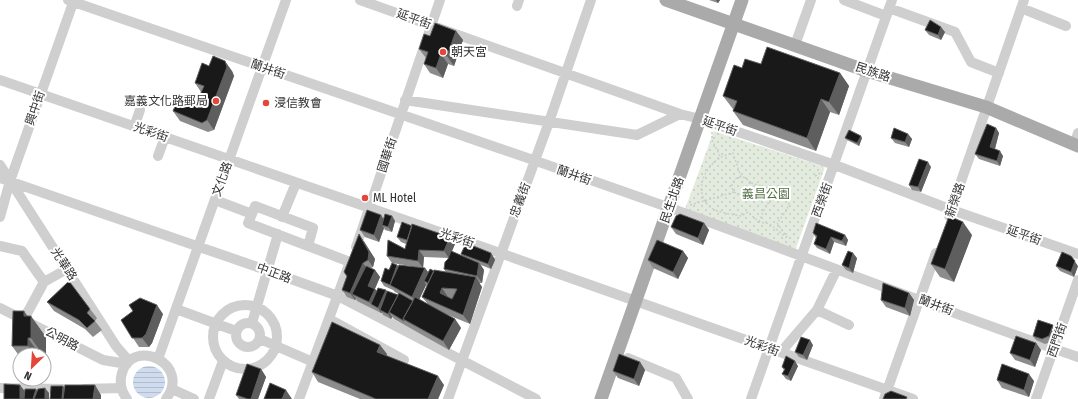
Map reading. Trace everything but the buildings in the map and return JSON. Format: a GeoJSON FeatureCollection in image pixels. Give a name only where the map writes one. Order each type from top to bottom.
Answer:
{"type":"FeatureCollection","features":[{"type":"Feature","properties":{"kind":"main road","name":"民族路"},"geometry":{"type":"LineString","coordinates":[[666,0],[867,71],[986,107],[1077,141]]}},
{"type":"Feature","properties":{"kind":"main road","name":"民生北路"},"geometry":{"type":"LineString","coordinates":[[602,399],[742,0]]}},
{"type":"Feature","properties":{"kind":"street","name":"文化路"},"geometry":{"type":"LineString","coordinates":[[158,359],[286,0]]}},
{"type":"Feature","properties":{"kind":"street","name":"延平街"},"geometry":{"type":"LineString","coordinates":[[360,0],[566,72],[680,114],[700,119],[835,165],[952,210],[1078,254]]}},
{"type":"Feature","properties":{"kind":"street","name":"國華街"},"geometry":{"type":"LineString","coordinates":[[299,399],[370,209],[400,114],[440,0]]}},
{"type":"Feature","properties":{"kind":"street","name":"忠義街"},"geometry":{"type":"LineString","coordinates":[[448,399],[549,122],[591,0]]}},
{"type":"Feature","properties":{"kind":"street"},"geometry":{"type":"LineString","coordinates":[[794,45],[812,0]]}},
{"type":"Feature","properties":{"kind":"street"},"geometry":{"type":"LineString","coordinates":[[844,0],[889,8],[955,32],[971,62],[999,73]]}},
{"type":"Feature","properties":{"kind":"street","name":"蘭井街"},"geometry":{"type":"LineString","coordinates":[[72,1],[670,208],[801,256],[836,271],[919,299],[1078,357]]}},
{"type":"Feature","properties":{"kind":"street","name":"興中街"},"geometry":{"type":"LineString","coordinates":[[0,217],[10,181],[72,1]]}},
{"type":"Feature","properties":{"kind":"street"},"geometry":{"type":"LineString","coordinates":[[1022,4],[1066,26]]}},
{"type":"Feature","properties":{"kind":"street","name":"新榮路"},"geometry":{"type":"LineString","coordinates":[[946,224],[1022,4]]}},
{"type":"Feature","properties":{"kind":"street","name":"西榮街"},"geometry":{"type":"LineString","coordinates":[[751,399],[801,256],[835,165],[889,8]]}},
{"type":"Feature","properties":{"kind":"street","name":"光彩街"},"geometry":{"type":"LineString","coordinates":[[0,80],[781,352],[886,395],[913,399]]}},
{"type":"Feature","properties":{"kind":"street"},"geometry":{"type":"LineString","coordinates":[[405,100],[637,134],[680,114]]}},
{"type":"Feature","properties":{"kind":"street"},"geometry":{"type":"LineString","coordinates":[[134,127],[140,110]]}},
{"type":"Feature","properties":{"kind":"street"},"geometry":{"type":"LineString","coordinates":[[158,156],[165,137]]}},
{"type":"Feature","properties":{"kind":"street","name":"光華路"},"geometry":{"type":"LineString","coordinates":[[0,165],[128,363]]}},
{"type":"Feature","properties":{"kind":"street","name":"中正路"},"geometry":{"type":"LineString","coordinates":[[0,178],[338,296],[536,399]]}},
{"type":"Feature","properties":{"kind":"street"},"geometry":{"type":"LineString","coordinates":[[282,217],[296,183]]}},
{"type":"Feature","properties":{"kind":"street"},"geometry":{"type":"LineString","coordinates":[[215,200],[252,214]]}},
{"type":"Feature","properties":{"kind":"street"},"geometry":{"type":"LineString","coordinates":[[308,246],[313,228],[256,206],[248,223],[266,230],[282,236],[308,246],[350,262]]}},
{"type":"Feature","properties":{"kind":"street"},"geometry":{"type":"LineString","coordinates":[[266,230],[272,213]]}},
{"type":"Feature","properties":{"kind":"street"},"geometry":{"type":"LineString","coordinates":[[252,323],[266,270],[282,236],[292,221]]}},
{"type":"Feature","properties":{"kind":"street"},"geometry":{"type":"LineString","coordinates":[[0,246],[22,251],[44,282]]}},
{"type":"Feature","properties":{"kind":"street"},"geometry":{"type":"LineString","coordinates":[[886,395],[938,247]]}},
{"type":"Feature","properties":{"kind":"street"},"geometry":{"type":"LineString","coordinates":[[24,319],[44,282],[67,269]]}},
{"type":"Feature","properties":{"kind":"street"},"geometry":{"type":"LineString","coordinates":[[781,352],[817,310],[836,271]]}},
{"type":"Feature","properties":{"kind":"street","name":"西門街"},"geometry":{"type":"LineString","coordinates":[[1036,399],[1078,280]]}},
{"type":"Feature","properties":{"kind":"street"},"geometry":{"type":"LineString","coordinates":[[241,305],[256,307],[270,316],[276,325],[278,336],[277,347],[266,362],[249,370],[239,369],[223,361],[216,352],[213,343],[213,333],[216,323],[230,308],[241,305]]}},
{"type":"Feature","properties":{"kind":"street","name":"公明路"},"geometry":{"type":"LineString","coordinates":[[0,308],[103,360],[128,363]]}},
{"type":"Feature","properties":{"kind":"street"},"geometry":{"type":"LineString","coordinates":[[176,309],[236,331]]}},
{"type":"Feature","properties":{"kind":"street"},"geometry":{"type":"LineString","coordinates":[[817,310],[849,325]]}},
{"type":"Feature","properties":{"kind":"street"},"geometry":{"type":"LineString","coordinates":[[329,319],[404,360]]}},
{"type":"Feature","properties":{"kind":"street"},"geometry":{"type":"LineString","coordinates":[[252,323],[241,325],[236,331],[237,342],[244,347],[255,345],[260,339]]}},
{"type":"Feature","properties":{"kind":"street"},"geometry":{"type":"LineString","coordinates":[[252,323],[258,328],[260,339]]}},
{"type":"Feature","properties":{"kind":"street"},"geometry":{"type":"LineString","coordinates":[[260,339],[311,366],[321,375]]}},
{"type":"Feature","properties":{"kind":"street"},"geometry":{"type":"LineString","coordinates":[[617,354],[676,378],[688,399]]}},
{"type":"Feature","properties":{"kind":"street"},"geometry":{"type":"LineString","coordinates":[[127,399],[121,388],[120,379],[128,363],[142,356],[158,359],[168,367],[171,373],[172,389],[166,399]]}},
{"type":"Feature","properties":{"kind":"street"},"geometry":{"type":"LineString","coordinates":[[210,399],[223,361]]}},
{"type":"Feature","properties":{"kind":"street"},"geometry":{"type":"LineString","coordinates":[[0,388],[121,388]]}},
{"type":"Feature","properties":{"kind":"street"},"geometry":{"type":"LineString","coordinates":[[172,389],[194,399]]}},
{"type":"Feature","properties":{"kind":"path"},"geometry":{"type":"LineString","coordinates":[[712,130],[712,140],[720,156]]}},
{"type":"Feature","properties":{"kind":"path"},"geometry":{"type":"LineString","coordinates":[[741,177],[732,153],[720,156],[714,161],[704,176],[703,195],[710,207],[719,212],[740,216],[748,212],[759,222],[770,224],[788,239],[777,223],[787,210],[790,199],[786,190],[776,190],[751,183],[747,178],[741,177],[734,181],[732,186],[734,192],[739,195],[746,194],[750,190],[751,183]]}},
{"type":"Feature","properties":{"kind":"path"},"geometry":{"type":"LineString","coordinates":[[759,222],[764,210],[776,190]]}},
{"type":"Feature","properties":{"kind":"path"},"geometry":{"type":"LineString","coordinates":[[692,204],[734,192]]}},
{"type":"Feature","properties":{"kind":"green space","name":"義昌公園"},"geometry":{"type":"Polygon","coordinates":[[[714,131],[825,167],[795,251],[685,209],[714,131]]]}},
{"type":"Feature","properties":{"kind":"water"},"geometry":{"type":"Polygon","coordinates":[[[146,366],[152,366],[162,373],[165,382],[164,388],[158,395],[152,398],[146,398],[136,391],[133,385],[133,379],[140,369],[146,366]]]}},
{"type":"Feature","properties":{"kind":"place","name":"朝天宮"},"geometry":{"type":"Point","coordinates":[443,52]}},
{"type":"Feature","properties":{"kind":"place","name":"嘉義文化路郵局"},"geometry":{"type":"Point","coordinates":[216,101]}},
{"type":"Feature","properties":{"kind":"place","name":"浸信教會"},"geometry":{"type":"Point","coordinates":[266,103]}},
{"type":"Feature","properties":{"kind":"place","name":"ML Hotel"},"geometry":{"type":"Point","coordinates":[365,198]}}]}
